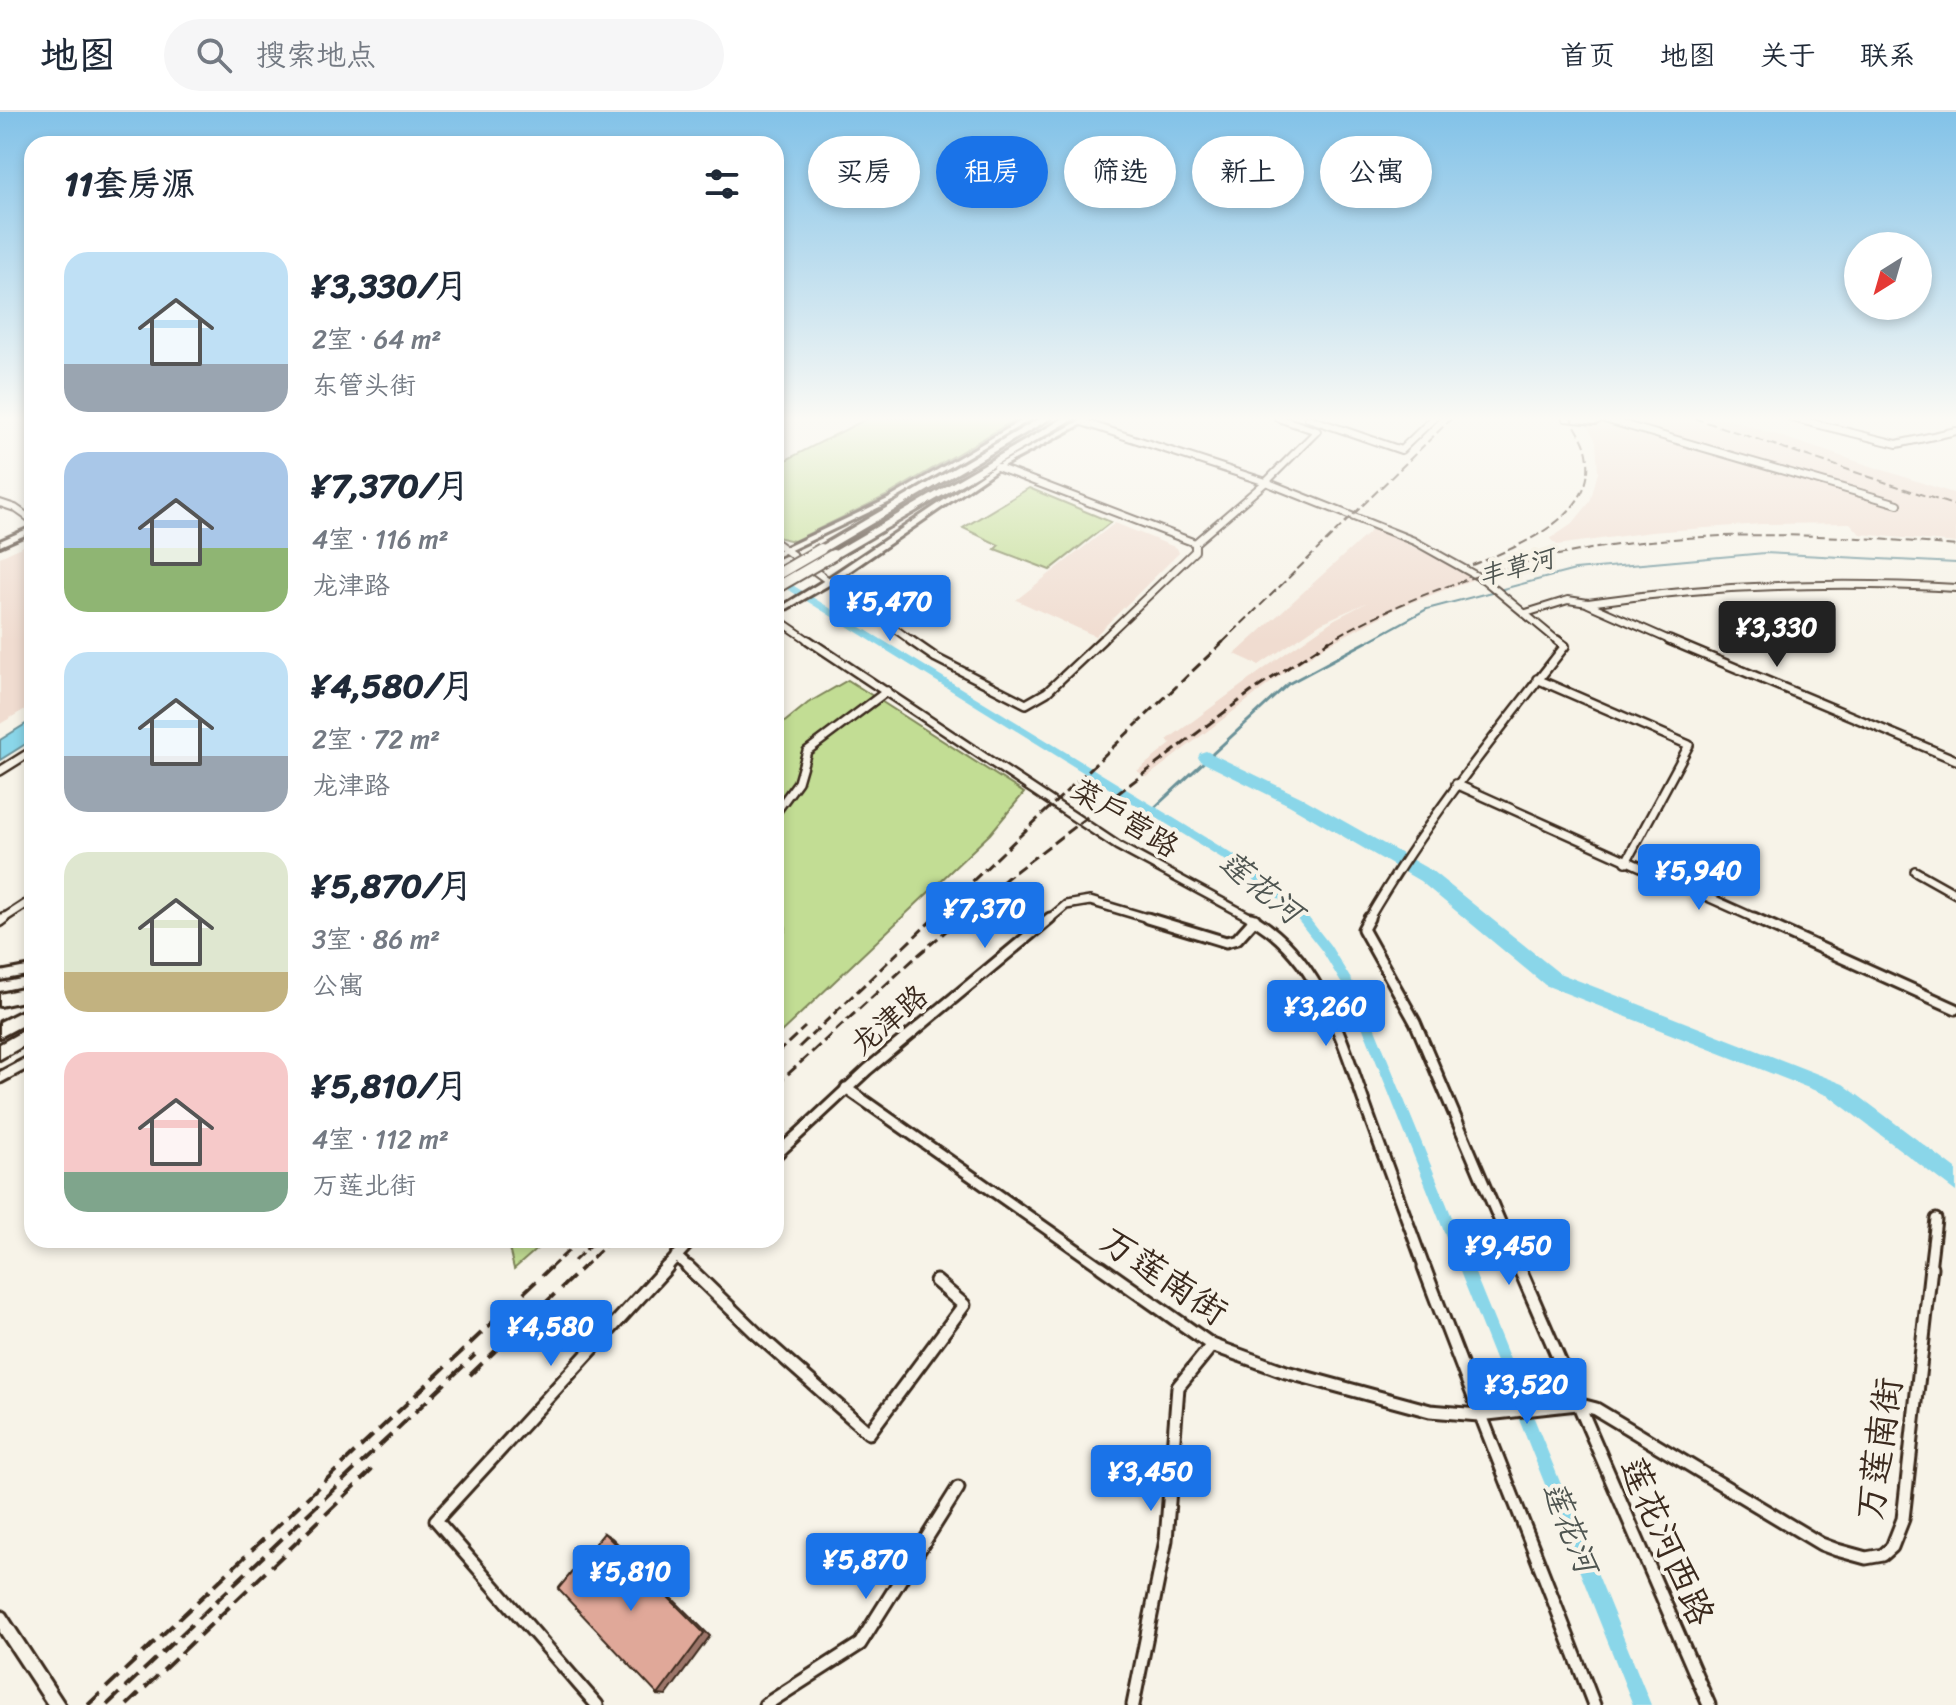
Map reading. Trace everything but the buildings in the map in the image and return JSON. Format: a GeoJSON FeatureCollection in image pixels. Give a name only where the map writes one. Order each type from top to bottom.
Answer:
{"type":"FeatureCollection","features":[{"type":"Feature","properties":{"kind":"highway"},"geometry":{"type":"LineString","coordinates":[[784,570],[918,492]]}},
{"type":"Feature","properties":{"kind":"highway"},"geometry":{"type":"LineString","coordinates":[[784,583],[941,492]]}},
{"type":"Feature","properties":{"kind":"highway"},"geometry":{"type":"LineString","coordinates":[[0,1000],[24,995]]}},
{"type":"Feature","properties":{"kind":"highway"},"geometry":{"type":"LineString","coordinates":[[0,1030],[24,1016]]}},
{"type":"Feature","properties":{"kind":"highway"},"geometry":{"type":"LineString","coordinates":[[0,1052],[24,1038]]}},
{"type":"Feature","properties":{"kind":"street"},"geometry":{"type":"LineString","coordinates":[[784,551],[903,492]]}},
{"type":"Feature","properties":{"kind":"street"},"geometry":{"type":"LineString","coordinates":[[784,610],[960,492]]}},
{"type":"Feature","properties":{"kind":"street"},"geometry":{"type":"LineString","coordinates":[[1063,492],[1195,543]]}},
{"type":"Feature","properties":{"kind":"street"},"geometry":{"type":"LineString","coordinates":[[784,547],[936,658],[1026,704],[1058,682],[1195,551],[1195,543],[1254,492]]}},
{"type":"Feature","properties":{"kind":"street"},"geometry":{"type":"LineString","coordinates":[[1292,492],[1414,541],[1484,580],[1565,646],[1456,784],[1956,1009]]}},
{"type":"Feature","properties":{"kind":"street"},"geometry":{"type":"LineString","coordinates":[[1858,492],[1898,504]]}},
{"type":"Feature","properties":{"kind":"street"},"geometry":{"type":"LineString","coordinates":[[0,503],[24,514]]}},
{"type":"Feature","properties":{"kind":"street"},"geometry":{"type":"LineString","coordinates":[[0,544],[24,533]]}},
{"type":"Feature","properties":{"kind":"street"},"geometry":{"type":"LineString","coordinates":[[0,552],[24,541]]}},
{"type":"Feature","properties":{"kind":"street"},"geometry":{"type":"LineString","coordinates":[[1526,613],[1568,600],[1588,603],[1766,583],[1882,583],[1956,588]]}},
{"type":"Feature","properties":{"kind":"street"},"geometry":{"type":"LineString","coordinates":[[1588,603],[1956,760]]}},
{"type":"Feature","properties":{"kind":"street","name":"菜户营路"},"geometry":{"type":"LineString","coordinates":[[784,620],[1118,846],[1255,919],[1281,938],[1299,959],[1329,1009],[1479,1415],[1499,1455],[1594,1705]]}},
{"type":"Feature","properties":{"kind":"street"},"geometry":{"type":"LineString","coordinates":[[1537,679],[1689,745],[1626,862]]}},
{"type":"Feature","properties":{"kind":"street"},"geometry":{"type":"LineString","coordinates":[[784,801],[798,782],[807,751],[887,691]]}},
{"type":"Feature","properties":{"kind":"street"},"geometry":{"type":"LineString","coordinates":[[0,771],[24,756]]}},
{"type":"Feature","properties":{"kind":"street","name":"莲花河西路"},"geometry":{"type":"LineString","coordinates":[[1456,784],[1393,877],[1363,929],[1415,1022],[1709,1705]]}},
{"type":"Feature","properties":{"kind":"street"},"geometry":{"type":"LineString","coordinates":[[1915,871],[1956,894]]}},
{"type":"Feature","properties":{"kind":"street","name":"龙津路"},"geometry":{"type":"LineString","coordinates":[[784,1147],[846,1088],[1066,905],[1090,901],[1226,942],[1237,939],[1255,919]]}},
{"type":"Feature","properties":{"kind":"street"},"geometry":{"type":"LineString","coordinates":[[0,921],[24,905]]}},
{"type":"Feature","properties":{"kind":"street"},"geometry":{"type":"LineString","coordinates":[[0,976],[24,972]]}},
{"type":"Feature","properties":{"kind":"street"},"geometry":{"type":"LineString","coordinates":[[0,1078],[24,1064]]}},
{"type":"Feature","properties":{"kind":"street","name":"万莲南街"},"geometry":{"type":"LineString","coordinates":[[846,1088],[1212,1345],[1286,1372],[1430,1411],[1479,1415],[1577,1404],[1596,1409],[1821,1544],[1851,1557],[1880,1556],[1890,1550],[1903,1519],[1936,1219]]}},
{"type":"Feature","properties":{"kind":"street"},"geometry":{"type":"LineString","coordinates":[[597,1705],[436,1520],[684,1248]]}},
{"type":"Feature","properties":{"kind":"street"},"geometry":{"type":"LineString","coordinates":[[676,1256],[756,1333],[869,1433],[964,1305],[936,1281]]}},
{"type":"Feature","properties":{"kind":"street"},"geometry":{"type":"LineString","coordinates":[[1133,1705],[1166,1540],[1178,1387],[1212,1345]]}},
{"type":"Feature","properties":{"kind":"street"},"geometry":{"type":"LineString","coordinates":[[765,1705],[860,1644],[958,1488]]}},
{"type":"Feature","properties":{"kind":"street"},"geometry":{"type":"LineString","coordinates":[[0,1618],[57,1705]]}},
{"type":"Feature","properties":{"kind":"shaded area"},"geometry":{"type":"Polygon","coordinates":[[[1593,492],[1951,492],[1956,494],[1956,543],[1860,534],[1850,523],[1761,524],[1651,532],[1557,545],[1550,539],[1572,524],[1590,502],[1593,492]]]}},
{"type":"Feature","properties":{"kind":"shaded area"},"geometry":{"type":"Polygon","coordinates":[[[1115,523],[1177,548],[1179,553],[1095,636],[1016,600],[1115,523]]]}},
{"type":"Feature","properties":{"kind":"shaded area"},"geometry":{"type":"Polygon","coordinates":[[[1374,528],[1474,579],[1399,607],[1329,644],[1285,672],[1147,777],[1137,771],[1171,744],[1167,740],[1283,655],[1335,619],[1368,602],[1321,623],[1259,665],[1235,654],[1374,528]]]}},
{"type":"Feature","properties":{"kind":"shaded area"},"geometry":{"type":"Polygon","coordinates":[[[24,546],[24,710],[0,724],[0,557],[24,546]]]}},
{"type":"Feature","properties":{"kind":"green space"},"geometry":{"type":"Polygon","coordinates":[[[784,492],[892,492],[886,496],[794,541],[784,539],[784,492]]]}},
{"type":"Feature","properties":{"kind":"green space"},"geometry":{"type":"Polygon","coordinates":[[[1022,492],[1039,492],[1111,522],[1050,570],[995,549],[999,545],[963,528],[1022,492]]]}},
{"type":"Feature","properties":{"kind":"green space"},"geometry":{"type":"Polygon","coordinates":[[[848,680],[1024,793],[990,834],[784,1029],[784,722],[808,703],[848,680]]]}},
{"type":"Feature","properties":{"kind":"green space"},"geometry":{"type":"Polygon","coordinates":[[[509,1248],[538,1248],[514,1269],[509,1248]]]}},
{"type":"Feature","properties":{"kind":"water"},"geometry":{"type":"Polygon","coordinates":[[[24,725],[24,745],[0,760],[0,740],[24,725]]]}},
{"type":"Feature","properties":{"kind":"waterway","name":"丰草河"},"geometry":{"type":"LineString","coordinates":[[1367,642],[1427,609],[1575,570],[1765,553],[1956,563]]}},
{"type":"Feature","properties":{"kind":"waterway","name":"莲花河"},"geometry":{"type":"LineString","coordinates":[[784,583],[1240,864],[1289,901],[1326,948],[1357,999],[1642,1705]]}},
{"type":"Feature","properties":{"kind":"waterway","name":"丰草河"},"geometry":{"type":"LineString","coordinates":[[1153,809],[1288,684],[1370,640]]}},
{"type":"Feature","properties":{"kind":"waterway"},"geometry":{"type":"LineString","coordinates":[[1206,757],[1295,801],[1426,876],[1552,979],[1836,1090],[1956,1182]]}},
{"type":"Feature","properties":{"kind":"railway"},"geometry":{"type":"LineString","coordinates":[[1223,642],[1376,492]]}},
{"type":"Feature","properties":{"kind":"railway"},"geometry":{"type":"LineString","coordinates":[[1472,565],[1513,548],[1554,524],[1581,492]]}},
{"type":"Feature","properties":{"kind":"railway"},"geometry":{"type":"LineString","coordinates":[[1915,492],[1956,506]]}},
{"type":"Feature","properties":{"kind":"railway"},"geometry":{"type":"LineString","coordinates":[[1327,642],[1401,604],[1477,576],[1554,556],[1632,543],[1712,536],[1792,535],[1956,546]]}},
{"type":"Feature","properties":{"kind":"railway"},"geometry":{"type":"LineString","coordinates":[[799,1047],[1225,640]]}},
{"type":"Feature","properties":{"kind":"railway"},"geometry":{"type":"LineString","coordinates":[[784,1078],[1007,878],[1251,692],[1330,640]]}},
{"type":"Feature","properties":{"kind":"railway"},"geometry":{"type":"LineString","coordinates":[[784,1047],[805,1027]]}},
{"type":"Feature","properties":{"kind":"railway"},"geometry":{"type":"LineString","coordinates":[[549,1269],[571,1248]]}},
{"type":"Feature","properties":{"kind":"railway"},"geometry":{"type":"LineString","coordinates":[[574,1261],[588,1248]]}},
{"type":"Feature","properties":{"kind":"railway"},"geometry":{"type":"LineString","coordinates":[[581,1269],[603,1248]]}},
{"type":"Feature","properties":{"kind":"railway"},"geometry":{"type":"LineString","coordinates":[[88,1705],[551,1267]]}},
{"type":"Feature","properties":{"kind":"railway"},"geometry":{"type":"LineString","coordinates":[[470,1375],[583,1267]]}},
{"type":"Feature","properties":{"kind":"railway"},"geometry":{"type":"LineString","coordinates":[[107,1705],[475,1355]]}},
{"type":"Feature","properties":{"kind":"railway"},"geometry":{"type":"LineString","coordinates":[[127,1705],[372,1470]]}}]}
